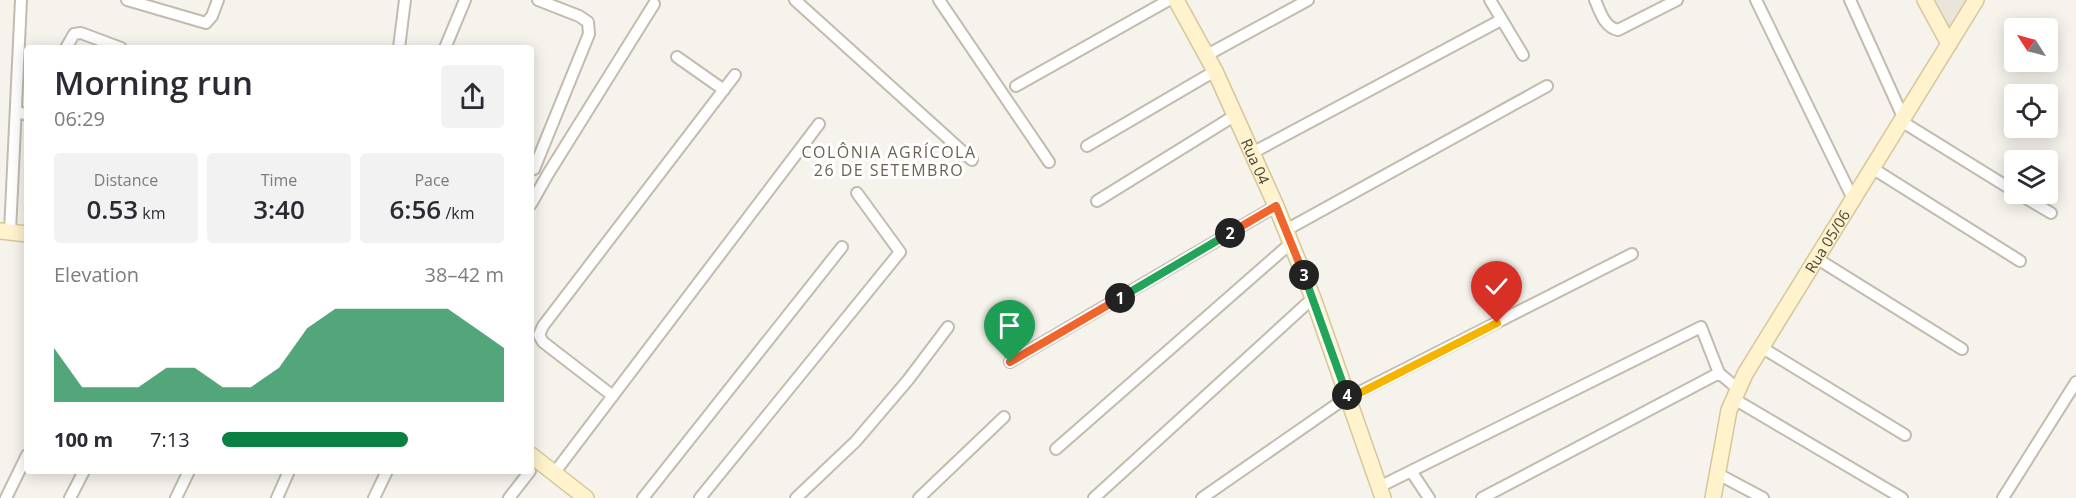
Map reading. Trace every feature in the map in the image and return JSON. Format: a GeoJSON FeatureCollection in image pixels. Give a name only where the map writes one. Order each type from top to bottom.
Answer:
{"type":"FeatureCollection","features":[{"type":"Feature","properties":{"kind":"street"},"geometry":{"type":"LineString","coordinates":[[21,0],[5,231],[24,234]]}},
{"type":"Feature","properties":{"kind":"street"},"geometry":{"type":"LineString","coordinates":[[127,0],[206,23],[212,16],[218,0]]}},
{"type":"Feature","properties":{"kind":"street"},"geometry":{"type":"LineString","coordinates":[[399,45],[405,0]]}},
{"type":"Feature","properties":{"kind":"street"},"geometry":{"type":"LineString","coordinates":[[446,45],[465,0]]}},
{"type":"Feature","properties":{"kind":"street"},"geometry":{"type":"LineString","coordinates":[[534,166],[589,34],[588,22],[579,16],[538,0]]}},
{"type":"Feature","properties":{"kind":"street"},"geometry":{"type":"LineString","coordinates":[[795,0],[972,160]]}},
{"type":"Feature","properties":{"kind":"street"},"geometry":{"type":"LineString","coordinates":[[939,0],[1049,162]]}},
{"type":"Feature","properties":{"kind":"street"},"geometry":{"type":"LineString","coordinates":[[1016,86],[1169,0]]}},
{"type":"Feature","properties":{"kind":"street","name":"Rua 04"},"geometry":{"type":"LineString","coordinates":[[1176,0],[1215,71],[1276,206],[1314,298],[1381,493]]}},
{"type":"Feature","properties":{"kind":"street"},"geometry":{"type":"LineString","coordinates":[[1206,55],[1308,0]]}},
{"type":"Feature","properties":{"kind":"street"},"geometry":{"type":"LineString","coordinates":[[1490,0],[1523,56]]}},
{"type":"Feature","properties":{"kind":"street"},"geometry":{"type":"LineString","coordinates":[[1595,0],[1607,24],[1611,29],[1617,30],[1677,0]]}},
{"type":"Feature","properties":{"kind":"street"},"geometry":{"type":"LineString","coordinates":[[1756,0],[1853,199]]}},
{"type":"Feature","properties":{"kind":"street"},"geometry":{"type":"LineString","coordinates":[[1850,0],[1902,119],[2004,185]]}},
{"type":"Feature","properties":{"kind":"street"},"geometry":{"type":"LineString","coordinates":[[1925,0],[1949,44]]}},
{"type":"Feature","properties":{"kind":"street","name":"Rua 05/06"},"geometry":{"type":"LineString","coordinates":[[1713,498],[1729,410],[1736,394],[1761,347],[1976,0]]}},
{"type":"Feature","properties":{"kind":"street"},"geometry":{"type":"LineString","coordinates":[[534,199],[654,4]]}},
{"type":"Feature","properties":{"kind":"street"},"geometry":{"type":"LineString","coordinates":[[1252,153],[1501,20]]}},
{"type":"Feature","properties":{"kind":"street"},"geometry":{"type":"LineString","coordinates":[[68,45],[74,34],[81,33],[113,45]]}},
{"type":"Feature","properties":{"kind":"street"},"geometry":{"type":"LineString","coordinates":[[677,57],[724,90]]}},
{"type":"Feature","properties":{"kind":"street"},"geometry":{"type":"LineString","coordinates":[[1087,146],[1215,71]]}},
{"type":"Feature","properties":{"kind":"street"},"geometry":{"type":"LineString","coordinates":[[612,396],[543,342],[539,335],[543,326],[735,75]]}},
{"type":"Feature","properties":{"kind":"street"},"geometry":{"type":"LineString","coordinates":[[1056,449],[1288,237],[1547,86]]}},
{"type":"Feature","properties":{"kind":"street"},"geometry":{"type":"LineString","coordinates":[[15,111],[24,114]]}},
{"type":"Feature","properties":{"kind":"street"},"geometry":{"type":"LineString","coordinates":[[1097,201],[1234,116]]}},
{"type":"Feature","properties":{"kind":"street"},"geometry":{"type":"LineString","coordinates":[[555,472],[819,124]]}},
{"type":"Feature","properties":{"kind":"street"},"geometry":{"type":"LineString","coordinates":[[534,168],[548,174]]}},
{"type":"Feature","properties":{"kind":"street"},"geometry":{"type":"LineString","coordinates":[[1872,168],[2019,261]]}},
{"type":"Feature","properties":{"kind":"street"},"geometry":{"type":"LineString","coordinates":[[700,498],[900,252],[857,193]]}},
{"type":"Feature","properties":{"kind":"street"},"geometry":{"type":"LineString","coordinates":[[2036,204],[2051,213]]}},
{"type":"Feature","properties":{"kind":"street"},"geometry":{"type":"LineString","coordinates":[[1010,362],[1276,206]]}},
{"type":"Feature","properties":{"kind":"street"},"geometry":{"type":"LineString","coordinates":[[643,498],[842,247]]}},
{"type":"Feature","properties":{"kind":"street"},"geometry":{"type":"LineString","coordinates":[[1202,498],[1340,402],[1632,255]]}},
{"type":"Feature","properties":{"kind":"street"},"geometry":{"type":"LineString","coordinates":[[1816,258],[1962,349]]}},
{"type":"Feature","properties":{"kind":"street"},"geometry":{"type":"LineString","coordinates":[[1094,498],[1314,298]]}},
{"type":"Feature","properties":{"kind":"street"},"geometry":{"type":"LineString","coordinates":[[796,498],[856,441],[909,380],[948,327]]}},
{"type":"Feature","properties":{"kind":"street"},"geometry":{"type":"LineString","coordinates":[[1381,493],[1412,471],[1701,327],[1719,373],[1736,394],[1902,498]]}},
{"type":"Feature","properties":{"kind":"street"},"geometry":{"type":"LineString","coordinates":[[1761,347],[1905,435]]}},
{"type":"Feature","properties":{"kind":"street"},"geometry":{"type":"LineString","coordinates":[[1482,498],[1719,373]]}},
{"type":"Feature","properties":{"kind":"street"},"geometry":{"type":"LineString","coordinates":[[2003,498],[2076,382]]}},
{"type":"Feature","properties":{"kind":"street"},"geometry":{"type":"LineString","coordinates":[[919,498],[1004,417]]}},
{"type":"Feature","properties":{"kind":"street"},"geometry":{"type":"LineString","coordinates":[[6,498],[24,461]]}},
{"type":"Feature","properties":{"kind":"street"},"geometry":{"type":"LineString","coordinates":[[534,464],[555,472],[586,498]]}},
{"type":"Feature","properties":{"kind":"street"},"geometry":{"type":"LineString","coordinates":[[1412,471],[1429,498]]}},
{"type":"Feature","properties":{"kind":"street"},"geometry":{"type":"LineString","coordinates":[[70,498],[82,474]]}},
{"type":"Feature","properties":{"kind":"street"},"geometry":{"type":"LineString","coordinates":[[176,498],[188,474]]}},
{"type":"Feature","properties":{"kind":"street"},"geometry":{"type":"LineString","coordinates":[[277,498],[288,474]]}},
{"type":"Feature","properties":{"kind":"street"},"geometry":{"type":"LineString","coordinates":[[374,498],[386,474]]}},
{"type":"Feature","properties":{"kind":"street"},"geometry":{"type":"LineString","coordinates":[[509,498],[526,474]]}},
{"type":"Feature","properties":{"kind":"street"},"geometry":{"type":"LineString","coordinates":[[1718,474],[1763,498]]}},
{"type":"Feature","properties":{"kind":"shaded area"},"geometry":{"type":"Polygon","coordinates":[[[1934,0],[1967,0],[1949,28],[1934,0]]]}},
{"type":"Feature","properties":{"kind":"district","name":"COLÔNIA AGRÍCOLA 26 DE SETEMBRO"},"geometry":{"type":"Point","coordinates":[889,161]}},
{"type":"Feature","properties":{"kind":"route"},"geometry":{"type":"LineString","coordinates":[[1010,362],[1276,206],[1314,298],[1348,399],[1497,323]]}}]}
